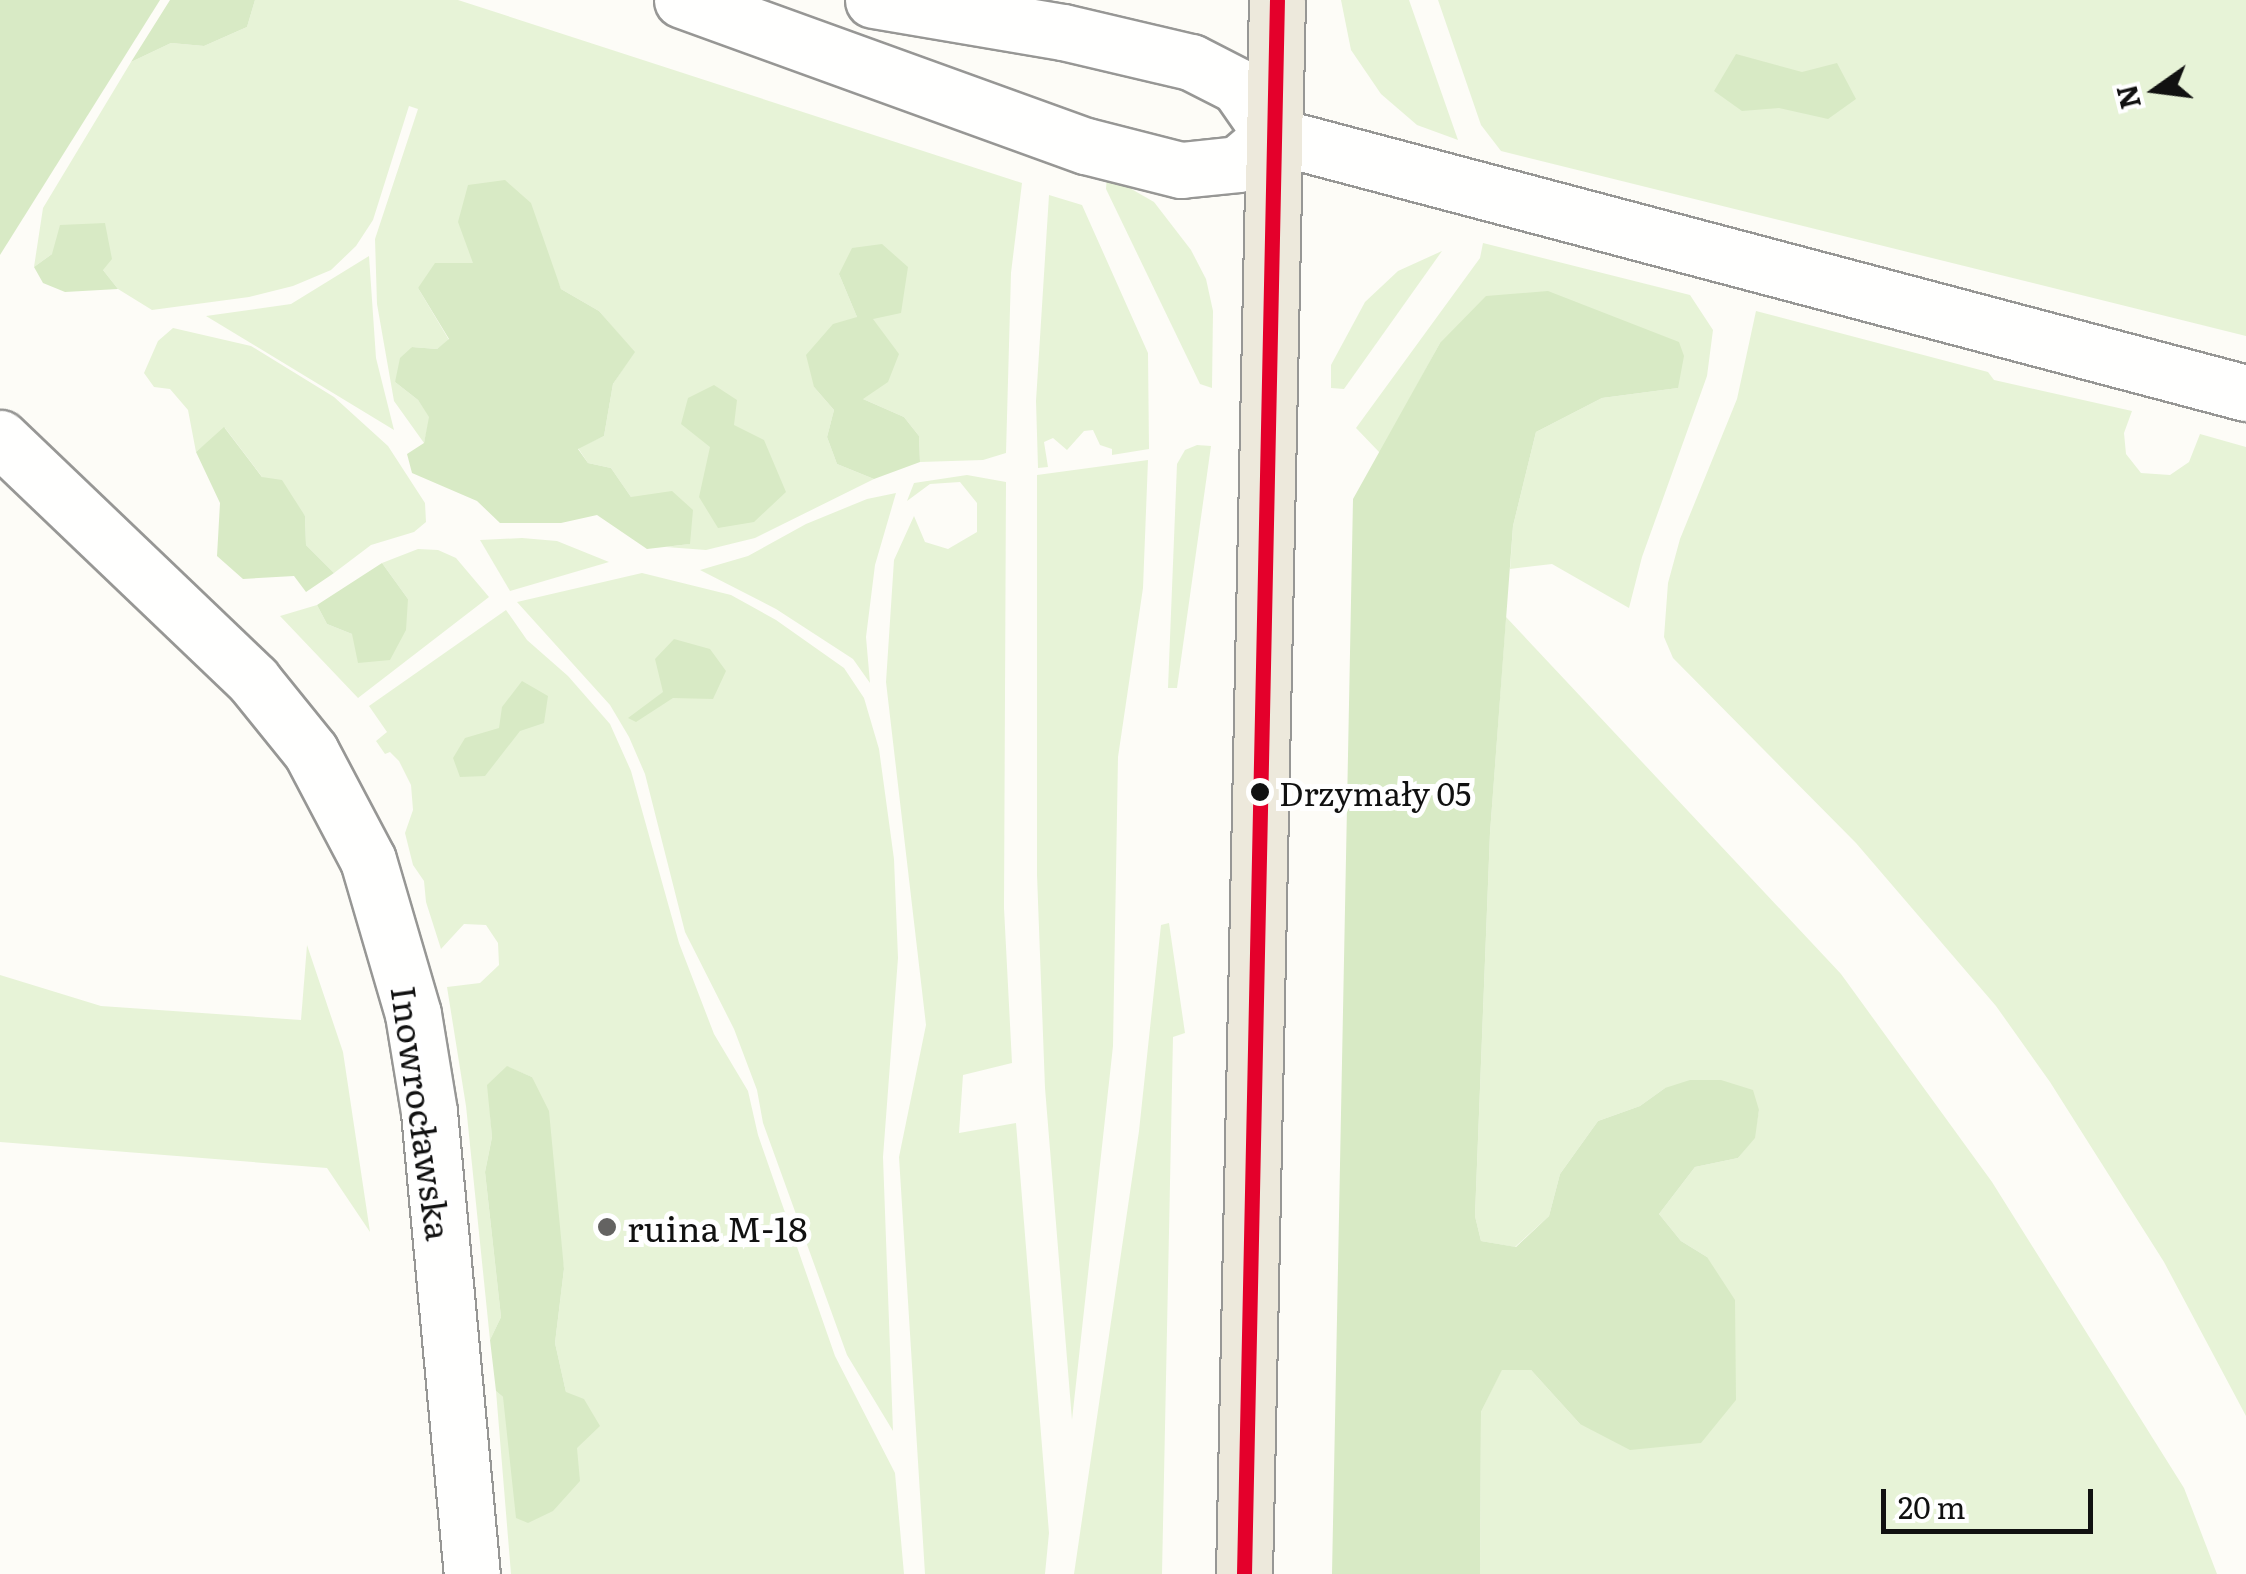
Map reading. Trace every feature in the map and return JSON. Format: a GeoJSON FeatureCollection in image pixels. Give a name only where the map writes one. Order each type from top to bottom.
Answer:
{"type":"FeatureCollection","features":[{"type":"Feature","properties":{"kind":"main road"},"geometry":{"type":"LineString","coordinates":[[1244,1574],[1277,0]]}},
{"type":"Feature","properties":{"kind":"street"},"geometry":{"type":"LineString","coordinates":[[682,0],[1086,146],[1181,170],[1238,164],[1272,135]]}},
{"type":"Feature","properties":{"kind":"street"},"geometry":{"type":"LineString","coordinates":[[873,0],[1063,32],[1190,62],[1238,86],[1272,135],[2246,393]]}},
{"type":"Feature","properties":{"kind":"street","name":"Inowrocławska"},"geometry":{"type":"LineString","coordinates":[[0,438],[253,680],[312,752],[368,860],[414,1014],[429,1112],[472,1574]]}},
{"type":"Feature","properties":{"kind":"green space"},"geometry":{"type":"Polygon","coordinates":[[[0,0],[160,0],[0,255],[0,0]]]}},
{"type":"Feature","properties":{"kind":"green space"},"geometry":{"type":"Polygon","coordinates":[[[170,0],[255,0],[247,27],[204,46],[171,43],[131,62],[170,0]]]}},
{"type":"Feature","properties":{"kind":"green space"},"geometry":{"type":"Polygon","coordinates":[[[255,0],[458,0],[1022,183],[1011,273],[1006,453],[983,460],[920,462],[919,436],[904,417],[863,399],[872,319],[839,274],[857,317],[814,387],[834,410],[827,437],[837,464],[874,479],[755,538],[706,550],[666,547],[689,544],[651,497],[631,497],[611,468],[588,463],[578,448],[604,436],[613,384],[634,352],[599,311],[561,289],[544,250],[473,263],[418,288],[449,340],[437,349],[412,347],[395,382],[418,400],[430,417],[424,443],[394,401],[377,304],[375,239],[418,109],[409,106],[373,220],[356,246],[331,270],[293,286],[249,297],[152,310],[118,289],[103,270],[52,254],[34,267],[43,208],[131,62],[171,43],[204,46],[247,27],[255,0]]]}},
{"type":"Feature","properties":{"kind":"green space"},"geometry":{"type":"Polygon","coordinates":[[[1341,0],[1409,0],[1458,140],[1417,125],[1381,94],[1351,50],[1341,0]]]}},
{"type":"Feature","properties":{"kind":"green space"},"geometry":{"type":"Polygon","coordinates":[[[1438,0],[2246,0],[2246,336],[1501,151],[1481,125],[1438,0]]]}},
{"type":"Feature","properties":{"kind":"green space"},"geometry":{"type":"Polygon","coordinates":[[[1736,54],[1802,72],[1837,63],[1856,99],[1828,119],[1779,108],[1742,111],[1714,91],[1736,54]]]}},
{"type":"Feature","properties":{"kind":"green space"},"geometry":{"type":"Polygon","coordinates":[[[1107,175],[1154,202],[1191,250],[1206,279],[1213,311],[1212,388],[1200,384],[1106,189],[1107,175]]]}},
{"type":"Feature","properties":{"kind":"green space"},"geometry":{"type":"Polygon","coordinates":[[[505,180],[531,203],[561,289],[599,311],[635,352],[613,384],[604,436],[578,449],[588,463],[611,468],[631,497],[672,491],[693,510],[690,544],[647,549],[597,515],[561,523],[500,523],[477,501],[412,473],[407,454],[424,443],[429,417],[418,400],[395,382],[400,358],[412,347],[437,349],[449,339],[418,288],[435,263],[473,263],[458,222],[468,185],[505,180]]]}},
{"type":"Feature","properties":{"kind":"green space"},"geometry":{"type":"Polygon","coordinates":[[[1049,195],[1082,205],[1148,353],[1149,449],[1112,455],[1112,449],[1100,445],[1093,430],[1084,431],[1067,450],[1053,438],[1044,442],[1048,467],[1038,468],[1036,401],[1049,195]]]}},
{"type":"Feature","properties":{"kind":"green space"},"geometry":{"type":"Polygon","coordinates":[[[105,223],[112,259],[103,270],[118,289],[65,292],[43,283],[34,267],[52,254],[60,225],[105,223]]]}},
{"type":"Feature","properties":{"kind":"green space"},"geometry":{"type":"Polygon","coordinates":[[[1483,243],[1690,295],[1713,330],[1707,376],[1642,557],[1629,608],[1552,564],[1510,569],[1513,526],[1536,432],[1602,398],[1678,388],[1440,343],[1380,453],[1356,428],[1480,258],[1483,243]]]}},
{"type":"Feature","properties":{"kind":"green space"},"geometry":{"type":"Polygon","coordinates":[[[882,244],[908,267],[901,313],[873,319],[899,354],[888,382],[863,399],[904,417],[919,436],[920,462],[874,479],[837,464],[827,437],[834,410],[814,387],[806,355],[833,324],[857,317],[839,274],[852,248],[882,244]]]}},
{"type":"Feature","properties":{"kind":"green space"},"geometry":{"type":"Polygon","coordinates":[[[1442,251],[1344,389],[1331,388],[1331,365],[1365,302],[1398,271],[1442,251]]]}},
{"type":"Feature","properties":{"kind":"green space"},"geometry":{"type":"Polygon","coordinates":[[[369,256],[376,358],[394,430],[206,316],[291,304],[369,256]]]}},
{"type":"Feature","properties":{"kind":"green space"},"geometry":{"type":"Polygon","coordinates":[[[1548,291],[1679,342],[1684,356],[1678,388],[1602,398],[1536,432],[1513,526],[1490,833],[1475,1216],[1481,1241],[1516,1247],[1549,1216],[1560,1174],[1598,1121],[1640,1106],[1665,1088],[1690,1080],[1721,1080],[1753,1090],[1759,1110],[1755,1138],[1738,1158],[1695,1167],[1659,1214],[1681,1241],[1707,1257],[1735,1300],[1736,1400],[1701,1443],[1630,1450],[1580,1424],[1531,1370],[1502,1370],[1481,1412],[1480,1574],[1332,1574],[1353,499],[1440,343],[1486,296],[1548,291]]]}},
{"type":"Feature","properties":{"kind":"green space"},"geometry":{"type":"Polygon","coordinates":[[[1756,311],[1988,372],[1994,380],[2132,411],[2124,433],[2126,454],[2141,473],[2170,475],[2189,462],[2200,434],[2246,447],[2246,1416],[2164,1262],[2050,1082],[1996,1006],[1856,843],[1673,658],[1664,637],[1668,583],[1680,539],[1737,399],[1756,311]]]}},
{"type":"Feature","properties":{"kind":"green space"},"geometry":{"type":"Polygon","coordinates":[[[173,328],[251,346],[334,397],[388,446],[425,503],[426,522],[414,532],[371,545],[334,573],[306,545],[305,516],[263,478],[225,428],[196,452],[188,410],[170,389],[154,387],[144,373],[158,341],[173,328]]]}},
{"type":"Feature","properties":{"kind":"green space"},"geometry":{"type":"Polygon","coordinates":[[[714,385],[737,400],[734,425],[764,440],[786,492],[754,522],[718,528],[699,497],[710,447],[681,424],[688,398],[714,385]]]}},
{"type":"Feature","properties":{"kind":"green space"},"geometry":{"type":"Polygon","coordinates":[[[224,427],[262,477],[282,480],[305,516],[306,545],[334,573],[306,592],[294,576],[243,579],[217,556],[220,503],[196,452],[224,427]]]}},
{"type":"Feature","properties":{"kind":"green space"},"geometry":{"type":"Polygon","coordinates":[[[1197,445],[1211,446],[1177,688],[1168,688],[1177,464],[1185,450],[1197,445]]]}},
{"type":"Feature","properties":{"kind":"green space"},"geometry":{"type":"Polygon","coordinates":[[[1148,460],[1143,588],[1118,757],[1113,1046],[1072,1420],[1045,1088],[1037,875],[1037,475],[1148,460]]]}},
{"type":"Feature","properties":{"kind":"green space"},"geometry":{"type":"Polygon","coordinates":[[[967,475],[1006,482],[1004,908],[1012,1063],[963,1075],[959,1133],[1016,1123],[1049,1533],[1045,1574],[925,1574],[899,1157],[926,1025],[886,682],[894,560],[914,516],[925,542],[948,549],[977,532],[977,503],[960,482],[930,484],[907,501],[914,483],[967,475]]]}},
{"type":"Feature","properties":{"kind":"green space"},"geometry":{"type":"Polygon","coordinates":[[[896,493],[875,565],[866,637],[870,683],[853,659],[776,609],[700,570],[748,556],[806,524],[867,499],[896,493]]]}},
{"type":"Feature","properties":{"kind":"green space"},"geometry":{"type":"Polygon","coordinates":[[[480,540],[557,541],[609,562],[510,591],[480,540]]]}},
{"type":"Feature","properties":{"kind":"green space"},"geometry":{"type":"Polygon","coordinates":[[[418,549],[438,550],[456,558],[489,597],[358,698],[280,616],[317,605],[327,624],[352,634],[408,599],[382,563],[418,549]]]}},
{"type":"Feature","properties":{"kind":"green space"},"geometry":{"type":"Polygon","coordinates":[[[382,563],[408,599],[406,630],[390,660],[358,663],[352,634],[327,624],[317,605],[382,563]]]}},
{"type":"Feature","properties":{"kind":"green space"},"geometry":{"type":"Polygon","coordinates":[[[642,573],[731,595],[776,620],[844,668],[864,698],[879,749],[894,859],[898,958],[883,1157],[893,1431],[847,1355],[763,1123],[757,1090],[734,1029],[685,932],[645,774],[629,737],[610,705],[517,602],[642,573]]]}},
{"type":"Feature","properties":{"kind":"green space"},"geometry":{"type":"Polygon","coordinates":[[[506,610],[527,640],[568,676],[610,724],[631,771],[679,943],[714,1034],[748,1091],[758,1135],[835,1356],[895,1473],[904,1574],[511,1574],[496,1391],[503,1397],[566,1392],[555,1343],[564,1269],[532,1077],[508,1067],[488,1085],[492,1137],[485,1172],[501,1317],[490,1340],[466,1106],[447,987],[480,983],[499,965],[498,943],[486,925],[464,924],[441,949],[426,902],[424,881],[413,865],[405,833],[413,810],[411,785],[399,761],[390,752],[385,754],[376,741],[387,732],[369,706],[506,610]]]}},
{"type":"Feature","properties":{"kind":"green space"},"geometry":{"type":"Polygon","coordinates":[[[1506,617],[1841,974],[1992,1182],[2184,1488],[2217,1574],[1480,1574],[1481,1412],[1502,1369],[1531,1370],[1580,1424],[1707,1257],[1681,1241],[1659,1214],[1695,1167],[1738,1158],[1754,1138],[1759,1110],[1665,1088],[1640,1106],[1598,1121],[1560,1174],[1549,1216],[1515,1247],[1481,1241],[1475,1216],[1490,833],[1506,617]]]}},
{"type":"Feature","properties":{"kind":"green space"},"geometry":{"type":"Polygon","coordinates":[[[674,639],[710,649],[726,671],[713,699],[673,698],[636,722],[628,718],[663,692],[655,659],[674,639]]]}},
{"type":"Feature","properties":{"kind":"green space"},"geometry":{"type":"Polygon","coordinates":[[[522,681],[548,696],[544,723],[520,731],[485,776],[460,777],[453,758],[465,738],[499,728],[502,707],[522,681]]]}},
{"type":"Feature","properties":{"kind":"green space"},"geometry":{"type":"Polygon","coordinates":[[[1169,923],[1185,1033],[1173,1037],[1162,1574],[1074,1574],[1139,1131],[1161,925],[1169,923]]]}},
{"type":"Feature","properties":{"kind":"green space"},"geometry":{"type":"Polygon","coordinates":[[[307,945],[343,1052],[370,1232],[327,1168],[0,1142],[0,975],[101,1006],[301,1020],[307,945]]]}},
{"type":"Feature","properties":{"kind":"green space"},"geometry":{"type":"Polygon","coordinates":[[[507,1066],[532,1077],[549,1111],[564,1269],[555,1343],[566,1392],[584,1399],[600,1426],[577,1448],[580,1481],[553,1511],[528,1523],[516,1518],[503,1397],[496,1391],[490,1340],[501,1317],[485,1172],[492,1137],[487,1085],[507,1066]]]}},
{"type":"Feature","properties":{"kind":"transit line"},"geometry":{"type":"LineString","coordinates":[[1244,1574],[1277,0]]}},
{"type":"Feature","properties":{"kind":"place","name":"Drzymały 05"},"geometry":{"type":"Point","coordinates":[1260,792]}},
{"type":"Feature","properties":{"kind":"place","name":"ruina M-18"},"geometry":{"type":"Point","coordinates":[607,1227]}}]}
